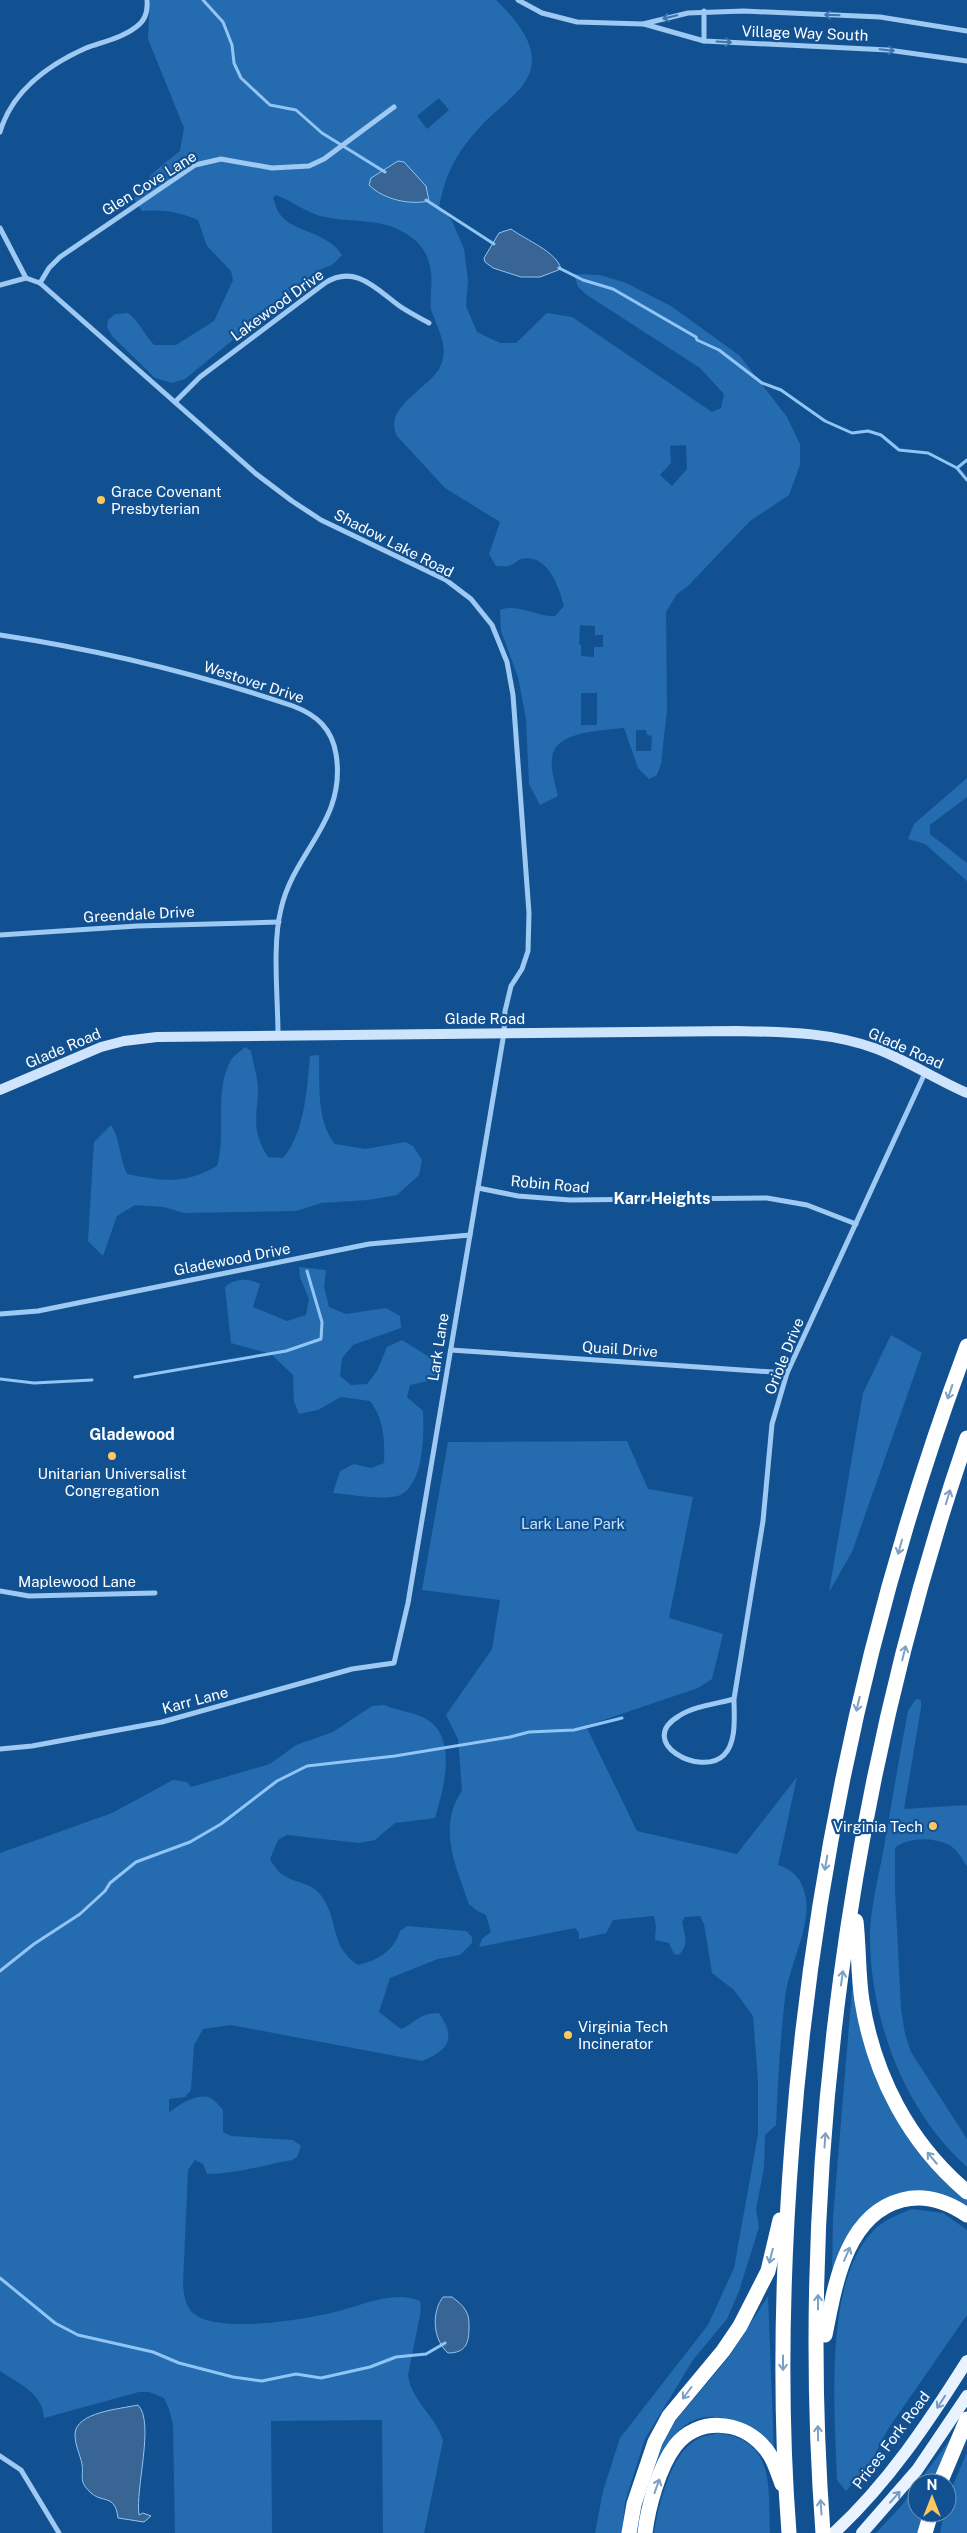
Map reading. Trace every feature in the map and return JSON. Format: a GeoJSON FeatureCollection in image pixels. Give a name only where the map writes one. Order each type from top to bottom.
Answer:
{"type":"FeatureCollection","features":[{"type":"Feature","properties":{"kind":"highway"},"geometry":{"type":"LineString","coordinates":[[789,2533],[786,2495],[783,2344],[788,2192],[805,1998],[824,1874],[849,1743],[876,1632],[913,1503],[967,1346]]}},
{"type":"Feature","properties":{"kind":"highway"},"geometry":{"type":"LineString","coordinates":[[823,2533],[819,2481],[820,2217],[827,2115],[838,2010],[854,1893],[875,1779],[898,1674],[934,1544],[967,1438]]}},
{"type":"Feature","properties":{"kind":"highway"},"geometry":{"type":"LineString","coordinates":[[854,1893],[862,2000],[866,2024],[880,2070],[893,2100],[920,2144],[940,2167],[967,2192]]}},
{"type":"Feature","properties":{"kind":"highway"},"geometry":{"type":"LineString","coordinates":[[629,2533],[634,2504],[655,2442],[669,2416],[723,2351],[757,2295],[768,2271],[788,2192]]}},
{"type":"Feature","properties":{"kind":"highway"},"geometry":{"type":"LineString","coordinates":[[818,2368],[832,2300],[843,2261],[863,2226],[878,2211],[893,2203],[910,2198],[926,2198],[944,2203],[967,2215]]}},
{"type":"Feature","properties":{"kind":"highway"},"geometry":{"type":"LineString","coordinates":[[944,2473],[967,2419]]}},
{"type":"Feature","properties":{"kind":"highway"},"geometry":{"type":"LineString","coordinates":[[644,2533],[653,2497],[666,2461],[681,2439],[704,2427],[732,2426],[755,2438],[772,2458],[786,2495]]}},
{"type":"Feature","properties":{"kind":"main road","name":"Prices Fork Road"},"geometry":{"type":"LineString","coordinates":[[834,2533],[887,2478],[912,2445],[967,2362]]}},
{"type":"Feature","properties":{"kind":"main road"},"geometry":{"type":"LineString","coordinates":[[862,2533],[917,2470],[967,2396]]}},
{"type":"Feature","properties":{"kind":"street"},"geometry":{"type":"LineString","coordinates":[[0,132],[13,105],[30,84],[73,55],[137,26],[145,16],[147,0]]}},
{"type":"Feature","properties":{"kind":"street","name":"Village Way South"},"geometry":{"type":"LineString","coordinates":[[518,0],[542,14],[577,22],[643,24],[704,11],[880,16],[967,31]]}},
{"type":"Feature","properties":{"kind":"street"},"geometry":{"type":"LineString","coordinates":[[704,11],[704,41]]}},
{"type":"Feature","properties":{"kind":"street","name":"Village Way South"},"geometry":{"type":"LineString","coordinates":[[643,24],[704,41],[888,50],[967,61]]}},
{"type":"Feature","properties":{"kind":"street","name":"Glen Cove Lane"},"geometry":{"type":"LineString","coordinates":[[40,283],[49,268],[60,257],[195,165],[221,160],[272,168],[308,166],[324,159],[394,106]]}},
{"type":"Feature","properties":{"kind":"street"},"geometry":{"type":"LineString","coordinates":[[0,228],[26,278],[0,285]]}},
{"type":"Feature","properties":{"kind":"street","name":"Lakewood Drive"},"geometry":{"type":"LineString","coordinates":[[175,402],[200,378],[325,283],[336,278],[352,276],[364,279],[402,308],[429,323]]}},
{"type":"Feature","properties":{"kind":"street","name":"Shadow Lake Road"},"geometry":{"type":"LineString","coordinates":[[26,278],[40,283],[255,473],[292,502],[321,520],[446,580],[471,599],[492,625],[507,662],[513,695],[529,913],[528,950],[522,969],[511,986],[505,1011],[504,1033]]}},
{"type":"Feature","properties":{"kind":"street","name":"Westover Drive"},"geometry":{"type":"LineString","coordinates":[[0,635],[104,653],[181,672],[293,706],[310,714],[323,724],[333,741],[338,764],[335,799],[325,824],[290,884],[279,922],[278,1035]]}},
{"type":"Feature","properties":{"kind":"street","name":"Greendale Drive"},"geometry":{"type":"LineString","coordinates":[[0,935],[137,926],[279,922]]}},
{"type":"Feature","properties":{"kind":"street","name":"Glade Road"},"geometry":{"type":"LineString","coordinates":[[0,1090],[71,1058],[124,1041],[166,1036],[799,1032],[859,1043],[894,1056],[967,1093]]}},
{"type":"Feature","properties":{"kind":"street","name":"Lark Lane"},"geometry":{"type":"LineString","coordinates":[[394,1663],[408,1603],[504,1033]]}},
{"type":"Feature","properties":{"kind":"street","name":"Oriole Drive"},"geometry":{"type":"LineString","coordinates":[[734,1699],[691,1710],[677,1716],[666,1728],[665,1734],[668,1748],[677,1756],[706,1761],[718,1759],[724,1755],[730,1745],[734,1728],[734,1699],[763,1521],[770,1437],[778,1399],[787,1373],[925,1073]]}},
{"type":"Feature","properties":{"kind":"street","name":"Robin Road"},"geometry":{"type":"LineString","coordinates":[[478,1188],[518,1196],[570,1200],[767,1198],[807,1205],[856,1224]]}},
{"type":"Feature","properties":{"kind":"street","name":"Gladewood Drive"},"geometry":{"type":"LineString","coordinates":[[0,1314],[38,1312],[370,1244],[470,1235]]}},
{"type":"Feature","properties":{"kind":"street","name":"Quail Drive"},"geometry":{"type":"LineString","coordinates":[[451,1350],[787,1373]]}},
{"type":"Feature","properties":{"kind":"street","name":"Maplewood Lane"},"geometry":{"type":"LineString","coordinates":[[0,1591],[30,1596],[155,1593]]}},
{"type":"Feature","properties":{"kind":"street","name":"Karr Lane"},"geometry":{"type":"LineString","coordinates":[[0,1749],[32,1746],[162,1722],[352,1669],[394,1663]]}},
{"type":"Feature","properties":{"kind":"street"},"geometry":{"type":"LineString","coordinates":[[0,2456],[21,2470],[59,2533]]}},
{"type":"Feature","properties":{"kind":"green space"},"geometry":{"type":"Polygon","coordinates":[[[150,0],[496,0],[516,22],[527,40],[532,58],[528,76],[517,92],[482,125],[459,153],[445,184],[439,208],[452,221],[464,249],[468,281],[466,306],[477,332],[500,343],[516,343],[547,313],[572,317],[712,412],[721,408],[724,394],[700,368],[587,295],[578,287],[574,274],[600,275],[626,283],[671,306],[740,356],[787,417],[800,444],[800,465],[789,495],[750,521],[688,586],[677,594],[666,612],[667,710],[661,764],[657,775],[649,779],[638,768],[624,728],[584,733],[564,740],[557,746],[553,753],[552,763],[558,796],[540,805],[529,784],[526,719],[518,677],[501,631],[500,610],[513,608],[555,616],[564,606],[551,573],[538,561],[521,559],[509,566],[496,566],[489,554],[500,522],[445,488],[397,436],[394,426],[396,416],[401,407],[435,375],[440,367],[444,352],[442,338],[431,309],[431,275],[426,254],[411,237],[401,230],[379,223],[320,216],[276,195],[273,198],[276,208],[285,220],[327,241],[342,255],[332,265],[317,271],[185,379],[172,383],[155,378],[112,336],[107,327],[108,320],[115,314],[128,313],[154,345],[176,345],[214,321],[233,280],[231,271],[207,246],[198,220],[171,212],[157,210],[142,211],[134,199],[148,178],[180,151],[184,128],[148,39],[150,0]],[[439,98],[417,116],[427,129],[449,110],[439,98]],[[686,445],[670,446],[671,463],[660,475],[672,486],[687,469],[686,445]],[[580,625],[579,644],[581,645],[581,656],[594,657],[594,647],[603,647],[603,635],[595,635],[595,626],[580,625]],[[581,693],[581,725],[597,725],[597,693],[581,693]],[[636,730],[636,751],[651,751],[652,736],[647,735],[646,730],[636,730]]]}},
{"type":"Feature","properties":{"kind":"green space"},"geometry":{"type":"Polygon","coordinates":[[[967,778],[967,797],[930,825],[930,834],[967,863],[967,881],[925,844],[908,839],[914,824],[967,778]]]}},
{"type":"Feature","properties":{"kind":"green space"},"geometry":{"type":"Polygon","coordinates":[[[245,1047],[251,1051],[257,1081],[257,1132],[268,1157],[283,1158],[296,1136],[304,1110],[310,1056],[319,1055],[320,1102],[325,1124],[335,1144],[365,1149],[405,1142],[413,1146],[422,1160],[419,1175],[397,1195],[368,1200],[321,1203],[296,1211],[184,1213],[164,1207],[135,1205],[117,1216],[103,1256],[88,1241],[94,1142],[111,1125],[117,1137],[127,1174],[173,1180],[194,1176],[217,1166],[221,1140],[221,1099],[226,1073],[232,1058],[245,1047]]]}},
{"type":"Feature","properties":{"kind":"green space"},"geometry":{"type":"Polygon","coordinates":[[[299,1267],[326,1270],[324,1287],[329,1307],[346,1314],[386,1308],[400,1316],[401,1328],[353,1345],[342,1358],[340,1376],[351,1385],[367,1384],[377,1371],[387,1347],[402,1340],[434,1360],[441,1378],[410,1385],[407,1397],[423,1411],[423,1444],[415,1479],[402,1494],[388,1497],[369,1497],[333,1493],[340,1471],[354,1464],[371,1468],[384,1463],[383,1430],[375,1408],[370,1401],[341,1397],[318,1410],[299,1414],[294,1402],[293,1375],[271,1354],[231,1343],[225,1287],[233,1282],[242,1280],[260,1284],[253,1307],[287,1321],[306,1315],[309,1299],[300,1277],[299,1267]]]}},
{"type":"Feature","properties":{"kind":"green space"},"geometry":{"type":"Polygon","coordinates":[[[891,1335],[922,1353],[852,1552],[829,1592],[863,1393],[891,1335]]]}},
{"type":"Feature","properties":{"kind":"green space","name":"Lark Lane Park"},"geometry":{"type":"Polygon","coordinates":[[[627,1441],[648,1489],[693,1497],[669,1618],[723,1634],[712,1679],[698,1688],[586,1726],[637,1831],[737,1854],[797,1777],[778,1865],[788,1869],[799,1879],[807,1906],[803,1932],[785,1998],[780,2046],[776,2125],[765,2135],[764,2168],[756,2209],[759,2227],[739,2291],[727,2319],[693,2360],[645,2439],[625,2502],[622,2533],[595,2533],[603,2491],[620,2438],[708,2325],[734,2268],[758,2134],[758,2081],[753,2016],[734,1990],[712,1973],[704,1924],[700,1916],[685,1917],[682,1922],[685,1943],[679,1955],[674,1954],[669,1943],[655,1940],[656,1926],[654,1916],[613,1920],[606,1933],[579,1939],[579,1933],[575,1928],[479,1947],[482,1939],[491,1932],[486,1915],[469,1904],[451,1847],[451,1819],[462,1791],[458,1739],[446,1715],[492,1649],[500,1600],[422,1590],[448,1442],[627,1441]]]}},
{"type":"Feature","properties":{"kind":"green space"},"geometry":{"type":"Polygon","coordinates":[[[916,1699],[921,1700],[921,1708],[904,1809],[967,1805],[967,1866],[952,1847],[943,1842],[921,1839],[901,1844],[895,1848],[895,1891],[901,2009],[905,2034],[911,2052],[967,2139],[967,2167],[944,2144],[908,2090],[894,2060],[883,2028],[871,1964],[870,1932],[873,1902],[908,1711],[916,1699]]]}},
{"type":"Feature","properties":{"kind":"green space"},"geometry":{"type":"Polygon","coordinates":[[[384,1705],[418,1715],[428,1720],[437,1729],[443,1740],[446,1752],[446,1766],[442,1794],[435,1818],[395,1823],[375,1840],[359,1843],[287,1835],[278,1840],[270,1859],[281,1874],[313,1888],[319,1893],[330,1912],[342,1949],[358,1965],[384,1954],[394,1944],[400,1931],[407,1926],[466,1931],[472,1937],[472,1943],[460,1955],[438,1959],[390,1978],[379,2012],[401,2029],[423,2016],[439,2013],[448,2030],[447,2043],[438,2053],[422,2061],[231,2025],[203,2029],[194,2045],[191,2090],[185,2097],[169,2099],[169,2113],[189,2100],[207,2097],[223,2110],[223,2132],[231,2136],[293,2140],[301,2146],[297,2157],[292,2160],[239,2171],[207,2174],[203,2164],[195,2160],[188,2170],[183,2284],[184,2296],[193,2313],[220,2323],[260,2324],[317,2316],[388,2298],[410,2298],[420,2301],[421,2310],[408,2375],[414,2393],[440,2432],[443,2441],[424,2533],[383,2533],[382,2420],[271,2421],[272,2533],[175,2533],[173,2425],[164,2398],[149,2392],[139,2392],[44,2418],[43,2409],[35,2396],[0,2371],[0,1853],[112,1813],[173,1780],[187,1782],[191,1787],[270,1764],[296,1745],[333,1732],[372,1706],[384,1705]]]}},
{"type":"Feature","properties":{"kind":"green space"},"geometry":{"type":"Polygon","coordinates":[[[854,1965],[872,2066],[967,2199],[967,2208],[890,2198],[832,2278],[833,2218],[854,1965]]]}},
{"type":"Feature","properties":{"kind":"green space"},"geometry":{"type":"Polygon","coordinates":[[[912,2209],[943,2213],[967,2230],[967,2315],[888,2429],[869,2466],[846,2491],[837,2480],[834,2386],[839,2316],[846,2284],[856,2255],[872,2232],[886,2221],[912,2209]]]}},
{"type":"Feature","properties":{"kind":"green space"},"geometry":{"type":"Polygon","coordinates":[[[768,2296],[774,2451],[760,2434],[749,2426],[736,2421],[713,2417],[699,2418],[688,2423],[672,2440],[639,2533],[634,2533],[638,2505],[660,2448],[676,2420],[729,2357],[768,2296]]]}},
{"type":"Feature","properties":{"kind":"green space"},"geometry":{"type":"Polygon","coordinates":[[[718,2433],[737,2437],[750,2445],[759,2456],[765,2469],[768,2483],[770,2533],[654,2533],[662,2496],[679,2456],[696,2440],[718,2433]]]}},
{"type":"Feature","properties":{"kind":"green space"},"geometry":{"type":"Polygon","coordinates":[[[955,2433],[937,2473],[925,2473],[955,2433]]]}},
{"type":"Feature","properties":{"kind":"green space"},"geometry":{"type":"Polygon","coordinates":[[[967,2452],[967,2533],[940,2533],[942,2523],[957,2523],[957,2476],[967,2452]]]}},
{"type":"Feature","properties":{"kind":"green space"},"geometry":{"type":"Polygon","coordinates":[[[907,2498],[907,2523],[922,2523],[919,2533],[876,2533],[907,2498]]]}},
{"type":"Feature","properties":{"kind":"shaded area"},"geometry":{"type":"Polygon","coordinates":[[[398,161],[404,162],[426,186],[429,201],[406,202],[390,198],[369,185],[371,178],[398,161]]]}},
{"type":"Feature","properties":{"kind":"shaded area"},"geometry":{"type":"Polygon","coordinates":[[[511,229],[554,257],[561,269],[540,277],[521,277],[493,268],[485,262],[484,258],[499,233],[511,229]]]}},
{"type":"Feature","properties":{"kind":"shaded area"},"geometry":{"type":"Polygon","coordinates":[[[443,2297],[452,2297],[460,2303],[468,2317],[469,2333],[467,2342],[463,2349],[454,2353],[448,2353],[443,2348],[435,2326],[439,2303],[443,2297]]]}},
{"type":"Feature","properties":{"kind":"shaded area"},"geometry":{"type":"Polygon","coordinates":[[[138,2405],[143,2414],[145,2426],[139,2515],[143,2513],[151,2516],[144,2522],[118,2518],[114,2505],[111,2502],[95,2496],[86,2488],[75,2438],[77,2427],[91,2416],[110,2410],[138,2405]]]}},
{"type":"Feature","properties":{"kind":"waterway"},"geometry":{"type":"LineString","coordinates":[[203,0],[223,22],[232,45],[234,63],[241,78],[270,105],[296,110],[322,133],[385,172]]}},
{"type":"Feature","properties":{"kind":"waterway"},"geometry":{"type":"LineString","coordinates":[[426,200],[494,244]]}},
{"type":"Feature","properties":{"kind":"waterway"},"geometry":{"type":"LineString","coordinates":[[559,268],[583,280],[613,289],[696,337],[697,340],[719,350],[762,383],[781,390],[825,421],[852,433],[868,431],[881,435],[899,450],[928,453],[957,468],[967,480]]}},
{"type":"Feature","properties":{"kind":"waterway"},"geometry":{"type":"LineString","coordinates":[[957,468],[967,460]]}},
{"type":"Feature","properties":{"kind":"waterway"},"geometry":{"type":"LineString","coordinates":[[135,1377],[286,1351],[321,1339],[322,1322],[307,1271]]}},
{"type":"Feature","properties":{"kind":"waterway"},"geometry":{"type":"LineString","coordinates":[[0,1379],[34,1383],[92,1380]]}},
{"type":"Feature","properties":{"kind":"waterway"},"geometry":{"type":"LineString","coordinates":[[0,1971],[34,1944],[80,1914],[105,1891],[110,1883],[136,1862],[190,1842],[221,1824],[277,1781],[307,1766],[395,1756],[510,1737],[529,1732],[574,1730],[622,1718]]}},
{"type":"Feature","properties":{"kind":"waterway"},"geometry":{"type":"LineString","coordinates":[[0,2278],[55,2323],[78,2335],[153,2352],[179,2363],[233,2377],[262,2381],[296,2374],[321,2378],[370,2367],[396,2357],[426,2354],[445,2343]]}},
{"type":"Feature","properties":{"kind":"place","name":"Grace Covenant Presbyterian"},"geometry":{"type":"Point","coordinates":[101,500]}},
{"type":"Feature","properties":{"kind":"place","name":"Unitarian Universalist Congregation"},"geometry":{"type":"Point","coordinates":[112,1456]}},
{"type":"Feature","properties":{"kind":"place","name":"Virginia Tech"},"geometry":{"type":"Point","coordinates":[933,1826]}},
{"type":"Feature","properties":{"kind":"place","name":"Virginia Tech Incinerator"},"geometry":{"type":"Point","coordinates":[568,2035]}},
{"type":"Feature","properties":{"kind":"district","name":"Karr Heights"},"geometry":{"type":"Point","coordinates":[662,1198]}},
{"type":"Feature","properties":{"kind":"district","name":"Gladewood"},"geometry":{"type":"Point","coordinates":[132,1434]}}]}
